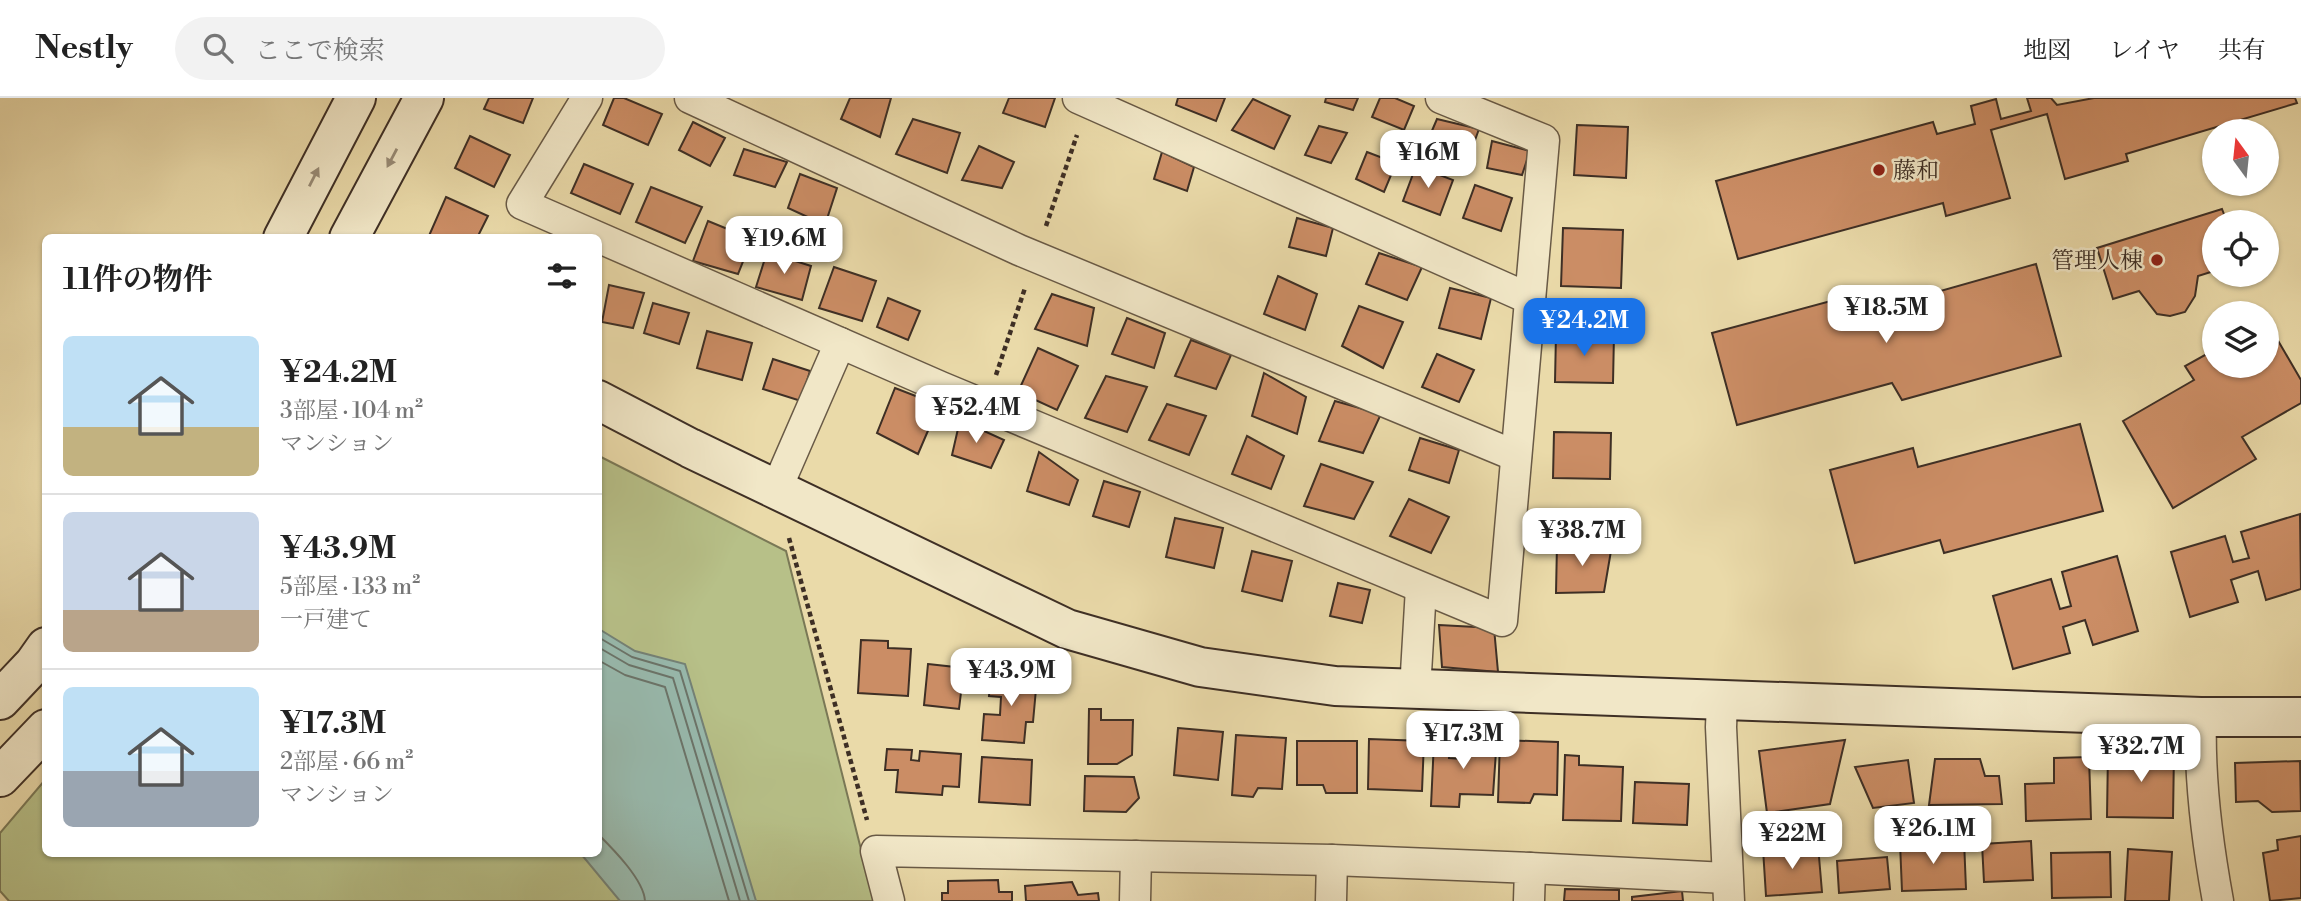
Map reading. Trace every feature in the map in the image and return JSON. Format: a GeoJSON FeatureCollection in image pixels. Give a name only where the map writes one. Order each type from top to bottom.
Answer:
{"type":"FeatureCollection","features":[{"type":"Feature","properties":{"kind":"street"},"geometry":{"type":"LineString","coordinates":[[288,234],[356,98]]}},
{"type":"Feature","properties":{"kind":"street"},"geometry":{"type":"LineString","coordinates":[[351,234],[424,98]]}},
{"type":"Feature","properties":{"kind":"street"},"geometry":{"type":"LineString","coordinates":[[587,98],[522,204],[591,234]]}},
{"type":"Feature","properties":{"kind":"street"},"geometry":{"type":"LineString","coordinates":[[690,98],[1018,250],[1516,456]]}},
{"type":"Feature","properties":{"kind":"street"},"geometry":{"type":"LineString","coordinates":[[1078,98],[1530,299]]}},
{"type":"Feature","properties":{"kind":"street"},"geometry":{"type":"LineString","coordinates":[[602,239],[840,343],[1502,621],[1544,141],[1441,98]]}},
{"type":"Feature","properties":{"kind":"street"},"geometry":{"type":"LineString","coordinates":[[776,490],[840,343]]}},
{"type":"Feature","properties":{"kind":"street"},"geometry":{"type":"LineString","coordinates":[[602,402],[776,490],[1067,629],[1200,667],[1335,687],[2201,717],[2301,717]]}},
{"type":"Feature","properties":{"kind":"street"},"geometry":{"type":"LineString","coordinates":[[1415,690],[1421,588]]}},
{"type":"Feature","properties":{"kind":"street"},"geometry":{"type":"LineString","coordinates":[[0,700],[42,653]]}},
{"type":"Feature","properties":{"kind":"street"},"geometry":{"type":"LineString","coordinates":[[889,901],[876,851],[1332,860],[1530,868],[1727,889],[1722,701]]}},
{"type":"Feature","properties":{"kind":"street"},"geometry":{"type":"LineString","coordinates":[[2201,717],[2200,748],[2211,864],[2218,901]]}},
{"type":"Feature","properties":{"kind":"street"},"geometry":{"type":"LineString","coordinates":[[0,777],[42,733]]}},
{"type":"Feature","properties":{"kind":"street"},"geometry":{"type":"LineString","coordinates":[[1135,901],[1136,856]]}},
{"type":"Feature","properties":{"kind":"street"},"geometry":{"type":"LineString","coordinates":[[1331,901],[1332,860]]}},
{"type":"Feature","properties":{"kind":"street"},"geometry":{"type":"LineString","coordinates":[[1529,901],[1530,868]]}},
{"type":"Feature","properties":{"kind":"path"},"geometry":{"type":"LineString","coordinates":[[776,490],[876,851]]}},
{"type":"Feature","properties":{"kind":"green space"},"geometry":{"type":"Polygon","coordinates":[[[602,458],[786,551],[874,901],[9,901],[0,891],[0,833],[42,784],[42,857],[602,857],[602,458]]]}},
{"type":"Feature","properties":{"kind":"water"},"geometry":{"type":"Polygon","coordinates":[[[602,631],[635,651],[685,664],[756,901],[620,901],[583,857],[602,857],[602,631]]]}},
{"type":"Feature","properties":{"kind":"building"},"geometry":{"type":"Polygon","coordinates":[[[489,98],[533,98],[523,123],[484,109],[489,98]]]}},
{"type":"Feature","properties":{"kind":"building"},"geometry":{"type":"Polygon","coordinates":[[[614,98],[624,98],[662,114],[648,145],[603,125],[614,98]]]}},
{"type":"Feature","properties":{"kind":"building"},"geometry":{"type":"Polygon","coordinates":[[[850,98],[891,98],[880,137],[841,119],[850,98]]]}},
{"type":"Feature","properties":{"kind":"building"},"geometry":{"type":"Polygon","coordinates":[[[1009,98],[1055,98],[1045,127],[1003,113],[1009,98]]]}},
{"type":"Feature","properties":{"kind":"building"},"geometry":{"type":"Polygon","coordinates":[[[1178,98],[1225,98],[1216,121],[1176,105],[1178,98]]]}},
{"type":"Feature","properties":{"kind":"building"},"geometry":{"type":"Polygon","coordinates":[[[1326,98],[1358,98],[1353,110],[1325,102],[1326,98]]]}},
{"type":"Feature","properties":{"kind":"building"},"geometry":{"type":"Polygon","coordinates":[[[1380,98],[1395,98],[1414,106],[1404,130],[1372,117],[1380,98]]]}},
{"type":"Feature","properties":{"kind":"building","name":"藤和"},"geometry":{"type":"Polygon","coordinates":[[[2027,98],[2051,98],[2057,105],[2094,98],[2295,98],[2297,103],[2243,119],[2202,119],[2202,131],[2126,154],[2128,161],[2065,179],[2047,114],[1991,130],[2010,198],[1946,216],[1943,203],[1738,259],[1716,181],[1933,122],[1937,134],[1975,124],[1971,106],[1996,99],[2001,119],[2031,111],[2027,98]]]}},
{"type":"Feature","properties":{"kind":"building"},"geometry":{"type":"Polygon","coordinates":[[[1253,99],[1290,116],[1274,149],[1232,130],[1253,99]]]}},
{"type":"Feature","properties":{"kind":"building"},"geometry":{"type":"Polygon","coordinates":[[[913,119],[960,133],[947,173],[896,154],[913,119]]]}},
{"type":"Feature","properties":{"kind":"building"},"geometry":{"type":"Polygon","coordinates":[[[1437,119],[1479,129],[1470,154],[1425,147],[1437,119]]]}},
{"type":"Feature","properties":{"kind":"building"},"geometry":{"type":"Polygon","coordinates":[[[693,122],[725,138],[710,166],[679,150],[693,122]]]}},
{"type":"Feature","properties":{"kind":"building"},"geometry":{"type":"Polygon","coordinates":[[[1577,125],[1628,127],[1626,178],[1574,175],[1577,125]]]}},
{"type":"Feature","properties":{"kind":"building"},"geometry":{"type":"Polygon","coordinates":[[[1319,126],[1347,133],[1331,163],[1305,155],[1319,126]]]}},
{"type":"Feature","properties":{"kind":"building"},"geometry":{"type":"Polygon","coordinates":[[[470,136],[510,155],[494,187],[455,168],[470,136]]]}},
{"type":"Feature","properties":{"kind":"building"},"geometry":{"type":"Polygon","coordinates":[[[1492,141],[1530,151],[1522,175],[1487,168],[1492,141]]]}},
{"type":"Feature","properties":{"kind":"building"},"geometry":{"type":"Polygon","coordinates":[[[979,146],[1014,162],[1002,188],[962,180],[979,146]]]}},
{"type":"Feature","properties":{"kind":"building"},"geometry":{"type":"Polygon","coordinates":[[[744,149],[787,162],[775,187],[734,175],[744,149]]]}},
{"type":"Feature","properties":{"kind":"building"},"geometry":{"type":"Polygon","coordinates":[[[1162,152],[1194,167],[1187,191],[1154,179],[1162,152]]]}},
{"type":"Feature","properties":{"kind":"building"},"geometry":{"type":"Polygon","coordinates":[[[1367,152],[1396,163],[1384,192],[1356,179],[1367,152]]]}},
{"type":"Feature","properties":{"kind":"building"},"geometry":{"type":"Polygon","coordinates":[[[584,164],[633,184],[620,214],[571,193],[584,164]]]}},
{"type":"Feature","properties":{"kind":"building"},"geometry":{"type":"Polygon","coordinates":[[[1416,166],[1453,180],[1440,215],[1403,201],[1416,166]]]}},
{"type":"Feature","properties":{"kind":"building"},"geometry":{"type":"Polygon","coordinates":[[[800,174],[837,188],[825,225],[788,208],[800,174]]]}},
{"type":"Feature","properties":{"kind":"building"},"geometry":{"type":"Polygon","coordinates":[[[1475,185],[1512,198],[1501,231],[1463,218],[1475,185]]]}},
{"type":"Feature","properties":{"kind":"building"},"geometry":{"type":"Polygon","coordinates":[[[651,187],[702,207],[685,243],[636,222],[651,187]]]}},
{"type":"Feature","properties":{"kind":"building"},"geometry":{"type":"Polygon","coordinates":[[[446,197],[488,216],[479,234],[430,234],[446,197]]]}},
{"type":"Feature","properties":{"kind":"building","name":"管理人棟"},"geometry":{"type":"Polygon","coordinates":[[[2202,215],[2202,275],[2198,276],[2195,296],[2185,312],[2170,316],[2157,314],[2139,291],[2113,299],[2097,248],[2202,215]]]}},
{"type":"Feature","properties":{"kind":"building"},"geometry":{"type":"Polygon","coordinates":[[[1297,218],[1333,228],[1326,256],[1289,247],[1297,218]]]}},
{"type":"Feature","properties":{"kind":"building"},"geometry":{"type":"Polygon","coordinates":[[[708,221],[752,239],[738,274],[693,261],[708,221]]]}},
{"type":"Feature","properties":{"kind":"building"},"geometry":{"type":"Polygon","coordinates":[[[1563,228],[1623,230],[1621,288],[1561,286],[1563,228]]]}},
{"type":"Feature","properties":{"kind":"building"},"geometry":{"type":"Polygon","coordinates":[[[767,252],[811,266],[802,300],[756,287],[767,252]]]}},
{"type":"Feature","properties":{"kind":"building"},"geometry":{"type":"Polygon","coordinates":[[[1379,253],[1422,267],[1407,300],[1366,284],[1379,253]]]}},
{"type":"Feature","properties":{"kind":"building"},"geometry":{"type":"Polygon","coordinates":[[[2036,264],[2061,356],[1902,400],[1892,383],[1737,425],[1712,333],[1879,288],[1884,307],[2036,264]]]}},
{"type":"Feature","properties":{"kind":"building"},"geometry":{"type":"Polygon","coordinates":[[[834,267],[876,281],[862,321],[819,308],[834,267]]]}},
{"type":"Feature","properties":{"kind":"building"},"geometry":{"type":"Polygon","coordinates":[[[1278,276],[1317,294],[1305,330],[1264,314],[1278,276]]]}},
{"type":"Feature","properties":{"kind":"building"},"geometry":{"type":"Polygon","coordinates":[[[609,285],[644,293],[633,328],[602,322],[609,285]]]}},
{"type":"Feature","properties":{"kind":"building"},"geometry":{"type":"Polygon","coordinates":[[[1450,288],[1491,298],[1481,339],[1439,328],[1450,288]]]}},
{"type":"Feature","properties":{"kind":"building"},"geometry":{"type":"Polygon","coordinates":[[[1052,294],[1094,308],[1087,346],[1035,329],[1052,294]]]}},
{"type":"Feature","properties":{"kind":"building"},"geometry":{"type":"Polygon","coordinates":[[[888,298],[920,311],[908,340],[877,327],[888,298]]]}},
{"type":"Feature","properties":{"kind":"building"},"geometry":{"type":"Polygon","coordinates":[[[653,303],[689,313],[679,344],[644,333],[653,303]]]}},
{"type":"Feature","properties":{"kind":"building"},"geometry":{"type":"Polygon","coordinates":[[[1359,306],[1403,322],[1383,368],[1342,346],[1359,306]]]}},
{"type":"Feature","properties":{"kind":"building"},"geometry":{"type":"Polygon","coordinates":[[[1127,318],[1165,333],[1154,368],[1112,354],[1127,318]]]}},
{"type":"Feature","properties":{"kind":"building"},"geometry":{"type":"Polygon","coordinates":[[[707,331],[752,343],[742,380],[697,368],[707,331]]]}},
{"type":"Feature","properties":{"kind":"building"},"geometry":{"type":"Polygon","coordinates":[[[1556,333],[1614,334],[1613,383],[1555,382],[1556,333]]]}},
{"type":"Feature","properties":{"kind":"building"},"geometry":{"type":"Polygon","coordinates":[[[1191,340],[1231,355],[1216,389],[1175,376],[1191,340]]]}},
{"type":"Feature","properties":{"kind":"building"},"geometry":{"type":"Polygon","coordinates":[[[2279,342],[2301,380],[2301,403],[2242,437],[2256,459],[2173,508],[2123,421],[2194,380],[2185,366],[2202,357],[2202,378],[2279,378],[2279,342]]]}},
{"type":"Feature","properties":{"kind":"building"},"geometry":{"type":"Polygon","coordinates":[[[1038,348],[1078,366],[1057,410],[1018,392],[1038,348]]]}},
{"type":"Feature","properties":{"kind":"building"},"geometry":{"type":"Polygon","coordinates":[[[1437,354],[1474,370],[1459,402],[1422,387],[1437,354]]]}},
{"type":"Feature","properties":{"kind":"building"},"geometry":{"type":"Polygon","coordinates":[[[773,359],[810,371],[801,401],[763,389],[773,359]]]}},
{"type":"Feature","properties":{"kind":"building"},"geometry":{"type":"Polygon","coordinates":[[[1264,373],[1306,397],[1297,434],[1252,416],[1264,373]]]}},
{"type":"Feature","properties":{"kind":"building"},"geometry":{"type":"Polygon","coordinates":[[[1106,376],[1147,387],[1127,432],[1085,418],[1106,376]]]}},
{"type":"Feature","properties":{"kind":"building"},"geometry":{"type":"Polygon","coordinates":[[[895,388],[939,405],[918,454],[877,433],[895,388]]]}},
{"type":"Feature","properties":{"kind":"building"},"geometry":{"type":"Polygon","coordinates":[[[1335,401],[1381,414],[1363,453],[1319,441],[1335,401]]]}},
{"type":"Feature","properties":{"kind":"building"},"geometry":{"type":"Polygon","coordinates":[[[1167,404],[1206,416],[1189,455],[1149,440],[1167,404]]]}},
{"type":"Feature","properties":{"kind":"building"},"geometry":{"type":"Polygon","coordinates":[[[960,420],[1004,440],[991,468],[952,455],[960,420]]]}},
{"type":"Feature","properties":{"kind":"building"},"geometry":{"type":"Polygon","coordinates":[[[2080,424],[2103,511],[1944,553],[1940,540],[1855,563],[1830,470],[1913,448],[1918,467],[2080,424]]]}},
{"type":"Feature","properties":{"kind":"building"},"geometry":{"type":"Polygon","coordinates":[[[1554,432],[1611,433],[1610,479],[1553,478],[1554,432]]]}},
{"type":"Feature","properties":{"kind":"building"},"geometry":{"type":"Polygon","coordinates":[[[1247,436],[1284,456],[1271,489],[1232,474],[1247,436]]]}},
{"type":"Feature","properties":{"kind":"building"},"geometry":{"type":"Polygon","coordinates":[[[1420,438],[1459,450],[1449,483],[1409,470],[1420,438]]]}},
{"type":"Feature","properties":{"kind":"building"},"geometry":{"type":"Polygon","coordinates":[[[1039,452],[1078,480],[1069,505],[1027,491],[1039,452]]]}},
{"type":"Feature","properties":{"kind":"building"},"geometry":{"type":"Polygon","coordinates":[[[1321,464],[1373,482],[1354,519],[1304,506],[1321,464]]]}},
{"type":"Feature","properties":{"kind":"building"},"geometry":{"type":"Polygon","coordinates":[[[1104,481],[1140,492],[1129,527],[1093,516],[1104,481]]]}},
{"type":"Feature","properties":{"kind":"building"},"geometry":{"type":"Polygon","coordinates":[[[1409,499],[1449,517],[1431,553],[1390,536],[1409,499]]]}},
{"type":"Feature","properties":{"kind":"building"},"geometry":{"type":"Polygon","coordinates":[[[2300,514],[2301,589],[2266,600],[2258,571],[2231,580],[2238,602],[2190,617],[2171,552],[2225,536],[2233,562],[2249,558],[2241,532],[2300,514]]]}},
{"type":"Feature","properties":{"kind":"building"},"geometry":{"type":"Polygon","coordinates":[[[1175,518],[1223,528],[1214,568],[1166,557],[1175,518]]]}},
{"type":"Feature","properties":{"kind":"building"},"geometry":{"type":"Polygon","coordinates":[[[1557,544],[1612,545],[1604,592],[1556,593],[1557,544]]]}},
{"type":"Feature","properties":{"kind":"building"},"geometry":{"type":"Polygon","coordinates":[[[1252,551],[1292,561],[1282,601],[1242,591],[1252,551]]]}},
{"type":"Feature","properties":{"kind":"building"},"geometry":{"type":"Polygon","coordinates":[[[2117,556],[2138,631],[2093,645],[2085,620],[2063,627],[2070,653],[2013,669],[1993,596],[2051,579],[2060,609],[2071,606],[2062,572],[2117,556]]]}},
{"type":"Feature","properties":{"kind":"building"},"geometry":{"type":"Polygon","coordinates":[[[1338,583],[1370,590],[1362,623],[1330,616],[1338,583]]]}},
{"type":"Feature","properties":{"kind":"building"},"geometry":{"type":"Polygon","coordinates":[[[1439,625],[1494,628],[1498,672],[1442,667],[1439,625]]]}},
{"type":"Feature","properties":{"kind":"building"},"geometry":{"type":"Polygon","coordinates":[[[861,640],[888,641],[888,648],[911,649],[908,696],[858,693],[861,640]]]}},
{"type":"Feature","properties":{"kind":"building"},"geometry":{"type":"Polygon","coordinates":[[[928,664],[964,668],[959,709],[924,705],[928,664]]]}},
{"type":"Feature","properties":{"kind":"building"},"geometry":{"type":"Polygon","coordinates":[[[991,674],[1037,678],[1033,722],[1026,722],[1024,743],[982,740],[984,714],[1000,715],[1001,697],[989,696],[991,674]]]}},
{"type":"Feature","properties":{"kind":"building"},"geometry":{"type":"Polygon","coordinates":[[[1089,709],[1101,709],[1101,720],[1133,720],[1132,755],[1117,764],[1088,764],[1089,709]]]}},
{"type":"Feature","properties":{"kind":"building"},"geometry":{"type":"Polygon","coordinates":[[[1178,728],[1223,732],[1218,780],[1174,775],[1178,728]]]}},
{"type":"Feature","properties":{"kind":"building"},"geometry":{"type":"Polygon","coordinates":[[[1236,735],[1286,738],[1282,789],[1258,788],[1253,797],[1232,795],[1236,735]]]}},
{"type":"Feature","properties":{"kind":"building"},"geometry":{"type":"Polygon","coordinates":[[[1464,736],[1497,737],[1493,795],[1460,794],[1459,807],[1431,806],[1434,741],[1450,742],[1449,758],[1463,759],[1464,736]]]}},
{"type":"Feature","properties":{"kind":"building"},"geometry":{"type":"Polygon","coordinates":[[[1369,739],[1424,741],[1422,791],[1368,789],[1369,739]]]}},
{"type":"Feature","properties":{"kind":"building"},"geometry":{"type":"Polygon","coordinates":[[[1500,740],[1558,742],[1557,795],[1534,794],[1530,803],[1498,802],[1500,740]]]}},
{"type":"Feature","properties":{"kind":"building"},"geometry":{"type":"Polygon","coordinates":[[[1845,740],[1830,804],[1767,813],[1759,751],[1845,740]]]}},
{"type":"Feature","properties":{"kind":"building"},"geometry":{"type":"Polygon","coordinates":[[[1297,741],[1357,741],[1357,793],[1326,793],[1323,785],[1297,785],[1297,741]]]}},
{"type":"Feature","properties":{"kind":"building"},"geometry":{"type":"Polygon","coordinates":[[[887,749],[912,750],[911,760],[919,761],[920,751],[961,754],[959,787],[943,786],[942,795],[896,792],[898,770],[885,770],[887,749]]]}},
{"type":"Feature","properties":{"kind":"building"},"geometry":{"type":"Polygon","coordinates":[[[2108,751],[2174,751],[2173,818],[2107,817],[2108,751]]]}},
{"type":"Feature","properties":{"kind":"building"},"geometry":{"type":"Polygon","coordinates":[[[1565,755],[1579,756],[1579,765],[1623,767],[1621,821],[1563,820],[1565,755]]]}},
{"type":"Feature","properties":{"kind":"building"},"geometry":{"type":"Polygon","coordinates":[[[982,757],[1032,760],[1030,805],[979,802],[982,757]]]}},
{"type":"Feature","properties":{"kind":"building"},"geometry":{"type":"Polygon","coordinates":[[[2089,757],[2091,819],[2026,821],[2025,784],[2054,783],[2054,758],[2089,757]]]}},
{"type":"Feature","properties":{"kind":"building"},"geometry":{"type":"Polygon","coordinates":[[[1935,759],[1980,759],[1985,776],[1999,776],[2002,804],[1929,805],[1935,759]]]}},
{"type":"Feature","properties":{"kind":"building"},"geometry":{"type":"Polygon","coordinates":[[[1908,760],[1914,803],[1873,808],[1855,767],[1908,760]]]}},
{"type":"Feature","properties":{"kind":"building"},"geometry":{"type":"Polygon","coordinates":[[[2300,761],[2301,811],[2272,812],[2258,801],[2236,802],[2235,763],[2300,761]]]}},
{"type":"Feature","properties":{"kind":"building"},"geometry":{"type":"Polygon","coordinates":[[[1085,776],[1134,777],[1139,798],[1126,812],[1084,811],[1085,776]]]}},
{"type":"Feature","properties":{"kind":"building"},"geometry":{"type":"Polygon","coordinates":[[[1635,782],[1689,784],[1687,825],[1633,823],[1635,782]]]}},
{"type":"Feature","properties":{"kind":"building"},"geometry":{"type":"Polygon","coordinates":[[[2301,836],[2301,898],[2270,901],[2263,853],[2278,850],[2277,840],[2301,836]]]}},
{"type":"Feature","properties":{"kind":"building"},"geometry":{"type":"Polygon","coordinates":[[[1964,840],[1966,889],[1902,891],[1900,843],[1964,840]]]}},
{"type":"Feature","properties":{"kind":"building"},"geometry":{"type":"Polygon","coordinates":[[[2031,841],[2033,880],[1984,882],[1982,844],[2031,841]]]}},
{"type":"Feature","properties":{"kind":"building"},"geometry":{"type":"Polygon","coordinates":[[[1818,845],[1822,892],[1766,896],[1763,849],[1818,845]]]}},
{"type":"Feature","properties":{"kind":"building"},"geometry":{"type":"Polygon","coordinates":[[[2128,849],[2172,852],[2169,901],[2125,901],[2128,849]]]}},
{"type":"Feature","properties":{"kind":"building"},"geometry":{"type":"Polygon","coordinates":[[[2110,852],[2111,897],[2052,898],[2051,853],[2110,852]]]}},
{"type":"Feature","properties":{"kind":"building"},"geometry":{"type":"Polygon","coordinates":[[[1887,857],[1890,889],[1839,893],[1837,861],[1887,857]]]}},
{"type":"Feature","properties":{"kind":"building"},"geometry":{"type":"Polygon","coordinates":[[[998,880],[999,892],[1012,892],[1012,901],[942,901],[942,893],[948,893],[948,881],[998,880]]]}},
{"type":"Feature","properties":{"kind":"building"},"geometry":{"type":"Polygon","coordinates":[[[1072,882],[1078,895],[1098,893],[1099,901],[1026,901],[1025,886],[1072,882]]]}},
{"type":"Feature","properties":{"kind":"building"},"geometry":{"type":"Polygon","coordinates":[[[1565,889],[1619,890],[1619,901],[1564,901],[1565,889]]]}},
{"type":"Feature","properties":{"kind":"building"},"geometry":{"type":"Polygon","coordinates":[[[1682,891],[1683,901],[1632,901],[1632,897],[1682,891]]]}},
{"type":"Feature","properties":{"kind":"place","name":"藤和"},"geometry":{"type":"Point","coordinates":[1879,170]}},
{"type":"Feature","properties":{"kind":"place","name":"管理人棟"},"geometry":{"type":"Point","coordinates":[2157,260]}}]}
